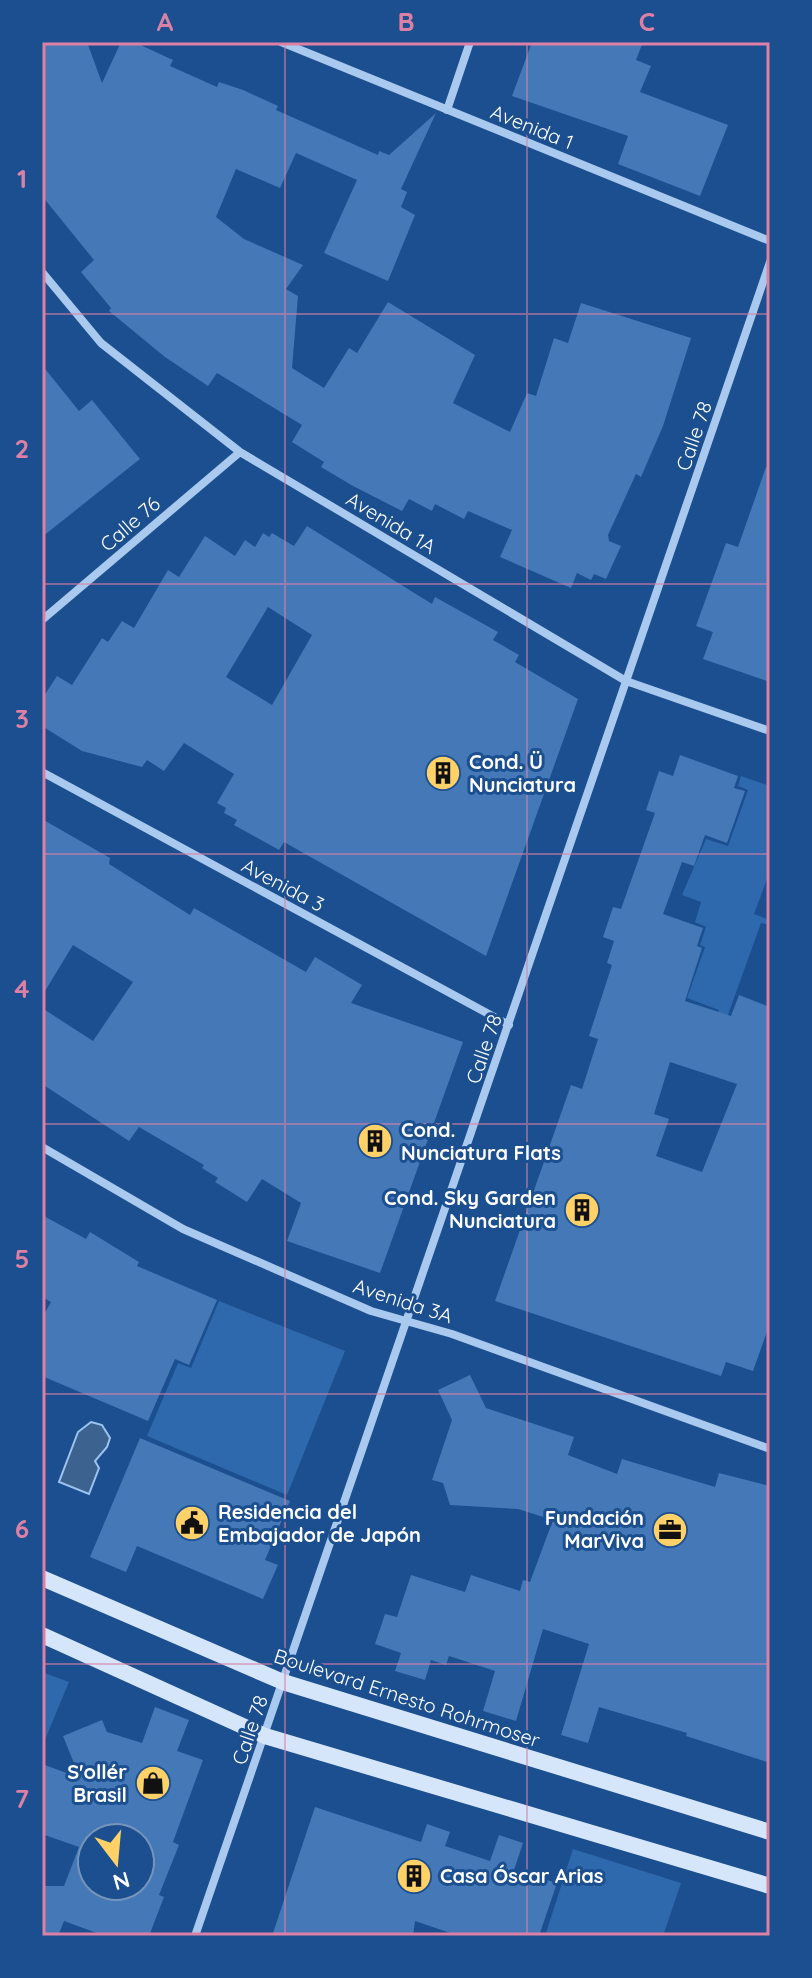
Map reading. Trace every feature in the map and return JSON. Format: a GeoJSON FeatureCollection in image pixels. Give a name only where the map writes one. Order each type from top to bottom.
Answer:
{"type":"FeatureCollection","features":[{"type":"Feature","properties":{"kind":"main road","name":"Boulevard Ernesto Rohrmoser"},"geometry":{"type":"LineString","coordinates":[[42,1578],[283,1682],[770,1832]]}},
{"type":"Feature","properties":{"kind":"main road"},"geometry":{"type":"LineString","coordinates":[[42,1635],[265,1736],[770,1886]]}},
{"type":"Feature","properties":{"kind":"street","name":"Avenida 1"},"geometry":{"type":"LineString","coordinates":[[281,42],[770,241]]}},
{"type":"Feature","properties":{"kind":"street"},"geometry":{"type":"LineString","coordinates":[[447,110],[470,42]]}},
{"type":"Feature","properties":{"kind":"street","name":"Calle 78"},"geometry":{"type":"LineString","coordinates":[[195,1936],[770,262]]}},
{"type":"Feature","properties":{"kind":"street","name":"Avenida 1A"},"geometry":{"type":"LineString","coordinates":[[42,272],[101,343],[240,452],[626,681],[770,731]]}},
{"type":"Feature","properties":{"kind":"street","name":"Calle 76"},"geometry":{"type":"LineString","coordinates":[[42,620],[240,452]]}},
{"type":"Feature","properties":{"kind":"street","name":"Avenida 3"},"geometry":{"type":"LineString","coordinates":[[42,772],[509,1025]]}},
{"type":"Feature","properties":{"kind":"street","name":"Avenida 3A"},"geometry":{"type":"LineString","coordinates":[[42,1147],[183,1229],[371,1311],[408,1321],[770,1447]]}},
{"type":"Feature","properties":{"kind":"shaded area"},"geometry":{"type":"Polygon","coordinates":[[[741,776],[770,786],[770,871],[754,914],[770,920],[770,925],[761,923],[720,1037],[711,1034],[719,1010],[687,998],[705,947],[700,945],[706,927],[695,922],[701,902],[682,895],[706,839],[728,846],[748,790],[738,786],[741,776]]]}},
{"type":"Feature","properties":{"kind":"shaded area"},"geometry":{"type":"Polygon","coordinates":[[[219,1301],[345,1351],[287,1495],[147,1436],[178,1363],[191,1368],[219,1301]]]}},
{"type":"Feature","properties":{"kind":"shaded area"},"geometry":{"type":"Polygon","coordinates":[[[91,1422],[102,1425],[110,1438],[107,1447],[95,1461],[99,1468],[89,1494],[59,1482],[78,1432],[91,1422]]]}},
{"type":"Feature","properties":{"kind":"shaded area"},"geometry":{"type":"Polygon","coordinates":[[[42,1672],[69,1682],[42,1747],[42,1672]]]}},
{"type":"Feature","properties":{"kind":"shaded area"},"geometry":{"type":"Polygon","coordinates":[[[573,1849],[681,1883],[663,1936],[545,1936],[573,1849]]]}},
{"type":"Feature","properties":{"kind":"building"},"geometry":{"type":"Polygon","coordinates":[[[42,42],[87,42],[102,83],[121,42],[134,42],[173,60],[170,66],[217,87],[219,82],[243,90],[278,106],[276,110],[378,155],[379,151],[389,155],[436,113],[401,189],[407,192],[401,207],[415,215],[388,281],[324,253],[357,180],[296,153],[280,188],[236,169],[216,217],[244,239],[303,265],[286,289],[298,296],[292,368],[324,388],[349,348],[357,353],[388,302],[475,355],[453,403],[510,432],[527,393],[536,396],[554,338],[568,343],[581,303],[691,338],[663,426],[641,477],[636,474],[608,535],[609,541],[621,546],[606,579],[594,574],[591,580],[577,573],[571,588],[500,557],[512,530],[468,511],[464,519],[435,504],[432,511],[409,499],[402,511],[353,486],[321,467],[324,462],[292,442],[302,425],[217,373],[208,386],[165,357],[109,311],[111,308],[81,272],[94,260],[42,196],[42,42]]]}},
{"type":"Feature","properties":{"kind":"building"},"geometry":{"type":"Polygon","coordinates":[[[532,42],[643,42],[636,60],[651,66],[640,92],[728,125],[700,196],[618,164],[628,136],[512,96],[532,42]]]}},
{"type":"Feature","properties":{"kind":"building"},"geometry":{"type":"Polygon","coordinates":[[[42,365],[79,411],[92,400],[140,459],[42,537],[42,365]]]}},
{"type":"Feature","properties":{"kind":"building"},"geometry":{"type":"Polygon","coordinates":[[[766,467],[770,467],[770,682],[703,659],[713,632],[696,626],[726,543],[738,547],[766,467]]]}},
{"type":"Feature","properties":{"kind":"building"},"geometry":{"type":"Polygon","coordinates":[[[307,526],[432,604],[435,597],[498,632],[493,640],[519,655],[515,662],[578,699],[486,956],[284,842],[279,850],[234,825],[237,820],[224,813],[226,808],[217,803],[234,774],[184,743],[164,771],[147,760],[142,767],[82,751],[42,726],[42,699],[57,676],[72,685],[102,638],[108,642],[122,621],[134,628],[168,570],[179,577],[205,536],[235,556],[245,540],[255,547],[263,533],[269,537],[272,533],[294,546],[307,526]],[[268,607],[226,677],[272,705],[312,635],[268,607]]]}},
{"type":"Feature","properties":{"kind":"building"},"geometry":{"type":"Polygon","coordinates":[[[680,755],[738,776],[734,788],[745,791],[727,843],[705,835],[694,866],[682,862],[663,914],[703,928],[697,946],[702,948],[685,1001],[731,1016],[739,995],[770,1007],[770,1323],[753,1371],[726,1362],[721,1376],[495,1301],[571,1085],[582,1089],[598,1039],[589,1036],[612,965],[607,963],[614,941],[603,937],[613,907],[621,909],[655,813],[646,810],[659,771],[673,776],[680,755]],[[670,1062],[654,1114],[669,1119],[656,1156],[702,1172],[737,1084],[670,1062]]]}},
{"type":"Feature","properties":{"kind":"building"},"geometry":{"type":"Polygon","coordinates":[[[42,819],[110,858],[109,864],[190,915],[194,908],[306,972],[315,957],[362,985],[351,1003],[463,1042],[380,1273],[287,1241],[301,1203],[262,1179],[247,1202],[215,1182],[218,1178],[202,1168],[204,1165],[139,1127],[129,1141],[42,1084],[42,1008],[93,1041],[133,982],[73,945],[42,996],[42,819]]]}},
{"type":"Feature","properties":{"kind":"building"},"geometry":{"type":"Polygon","coordinates":[[[42,1215],[86,1239],[90,1232],[139,1262],[137,1266],[217,1300],[189,1365],[175,1359],[148,1421],[42,1376],[42,1318],[51,1302],[42,1297],[42,1215]]]}},
{"type":"Feature","properties":{"kind":"building"},"geometry":{"type":"Polygon","coordinates":[[[470,1375],[486,1408],[574,1437],[568,1455],[617,1474],[622,1459],[715,1487],[719,1473],[770,1486],[770,1763],[686,1736],[687,1733],[599,1707],[588,1743],[561,1735],[589,1644],[543,1629],[516,1721],[483,1711],[495,1671],[449,1656],[446,1665],[431,1660],[425,1680],[395,1671],[401,1653],[375,1644],[385,1614],[397,1617],[411,1575],[465,1592],[471,1575],[520,1591],[523,1580],[530,1582],[553,1520],[518,1509],[450,1505],[443,1483],[432,1480],[452,1420],[438,1390],[470,1375]]]}},
{"type":"Feature","properties":{"kind":"building","name":"Residencia del Embajador de Japón"},"geometry":{"type":"Polygon","coordinates":[[[140,1438],[290,1501],[265,1560],[278,1565],[263,1599],[137,1546],[126,1572],[90,1557],[140,1438]]]}},
{"type":"Feature","properties":{"kind":"building"},"geometry":{"type":"Polygon","coordinates":[[[155,1707],[189,1720],[177,1751],[203,1760],[173,1842],[179,1845],[159,1895],[164,1897],[149,1936],[105,1936],[64,1921],[58,1936],[42,1936],[42,1886],[64,1886],[76,1855],[76,1902],[156,1902],[156,1822],[76,1822],[76,1846],[42,1834],[42,1764],[80,1778],[63,1736],[102,1720],[107,1732],[142,1743],[155,1707]]]}},
{"type":"Feature","properties":{"kind":"building","name":"Casa Óscar Arias"},"geometry":{"type":"Polygon","coordinates":[[[315,1807],[421,1842],[427,1824],[450,1832],[445,1846],[490,1861],[499,1835],[523,1843],[514,1870],[557,1883],[539,1936],[459,1936],[415,1921],[413,1936],[272,1936],[315,1807]]]}},
{"type":"Feature","properties":{"kind":"place","name":"Cond. Ü Nunciatura"},"geometry":{"type":"Point","coordinates":[443,773]}},
{"type":"Feature","properties":{"kind":"place","name":"Cond. Nunciatura Flats"},"geometry":{"type":"Point","coordinates":[375,1141]}},
{"type":"Feature","properties":{"kind":"place","name":"Cond. Sky Garden Nunciatura"},"geometry":{"type":"Point","coordinates":[582,1210]}},
{"type":"Feature","properties":{"kind":"place","name":"Residencia del Embajador de Japón"},"geometry":{"type":"Point","coordinates":[192,1523]}},
{"type":"Feature","properties":{"kind":"place","name":"Fundación MarViva"},"geometry":{"type":"Point","coordinates":[670,1530]}},
{"type":"Feature","properties":{"kind":"place","name":"S'ollér Brasil"},"geometry":{"type":"Point","coordinates":[153,1783]}},
{"type":"Feature","properties":{"kind":"place","name":"Casa Óscar Arias"},"geometry":{"type":"Point","coordinates":[414,1876]}}]}
